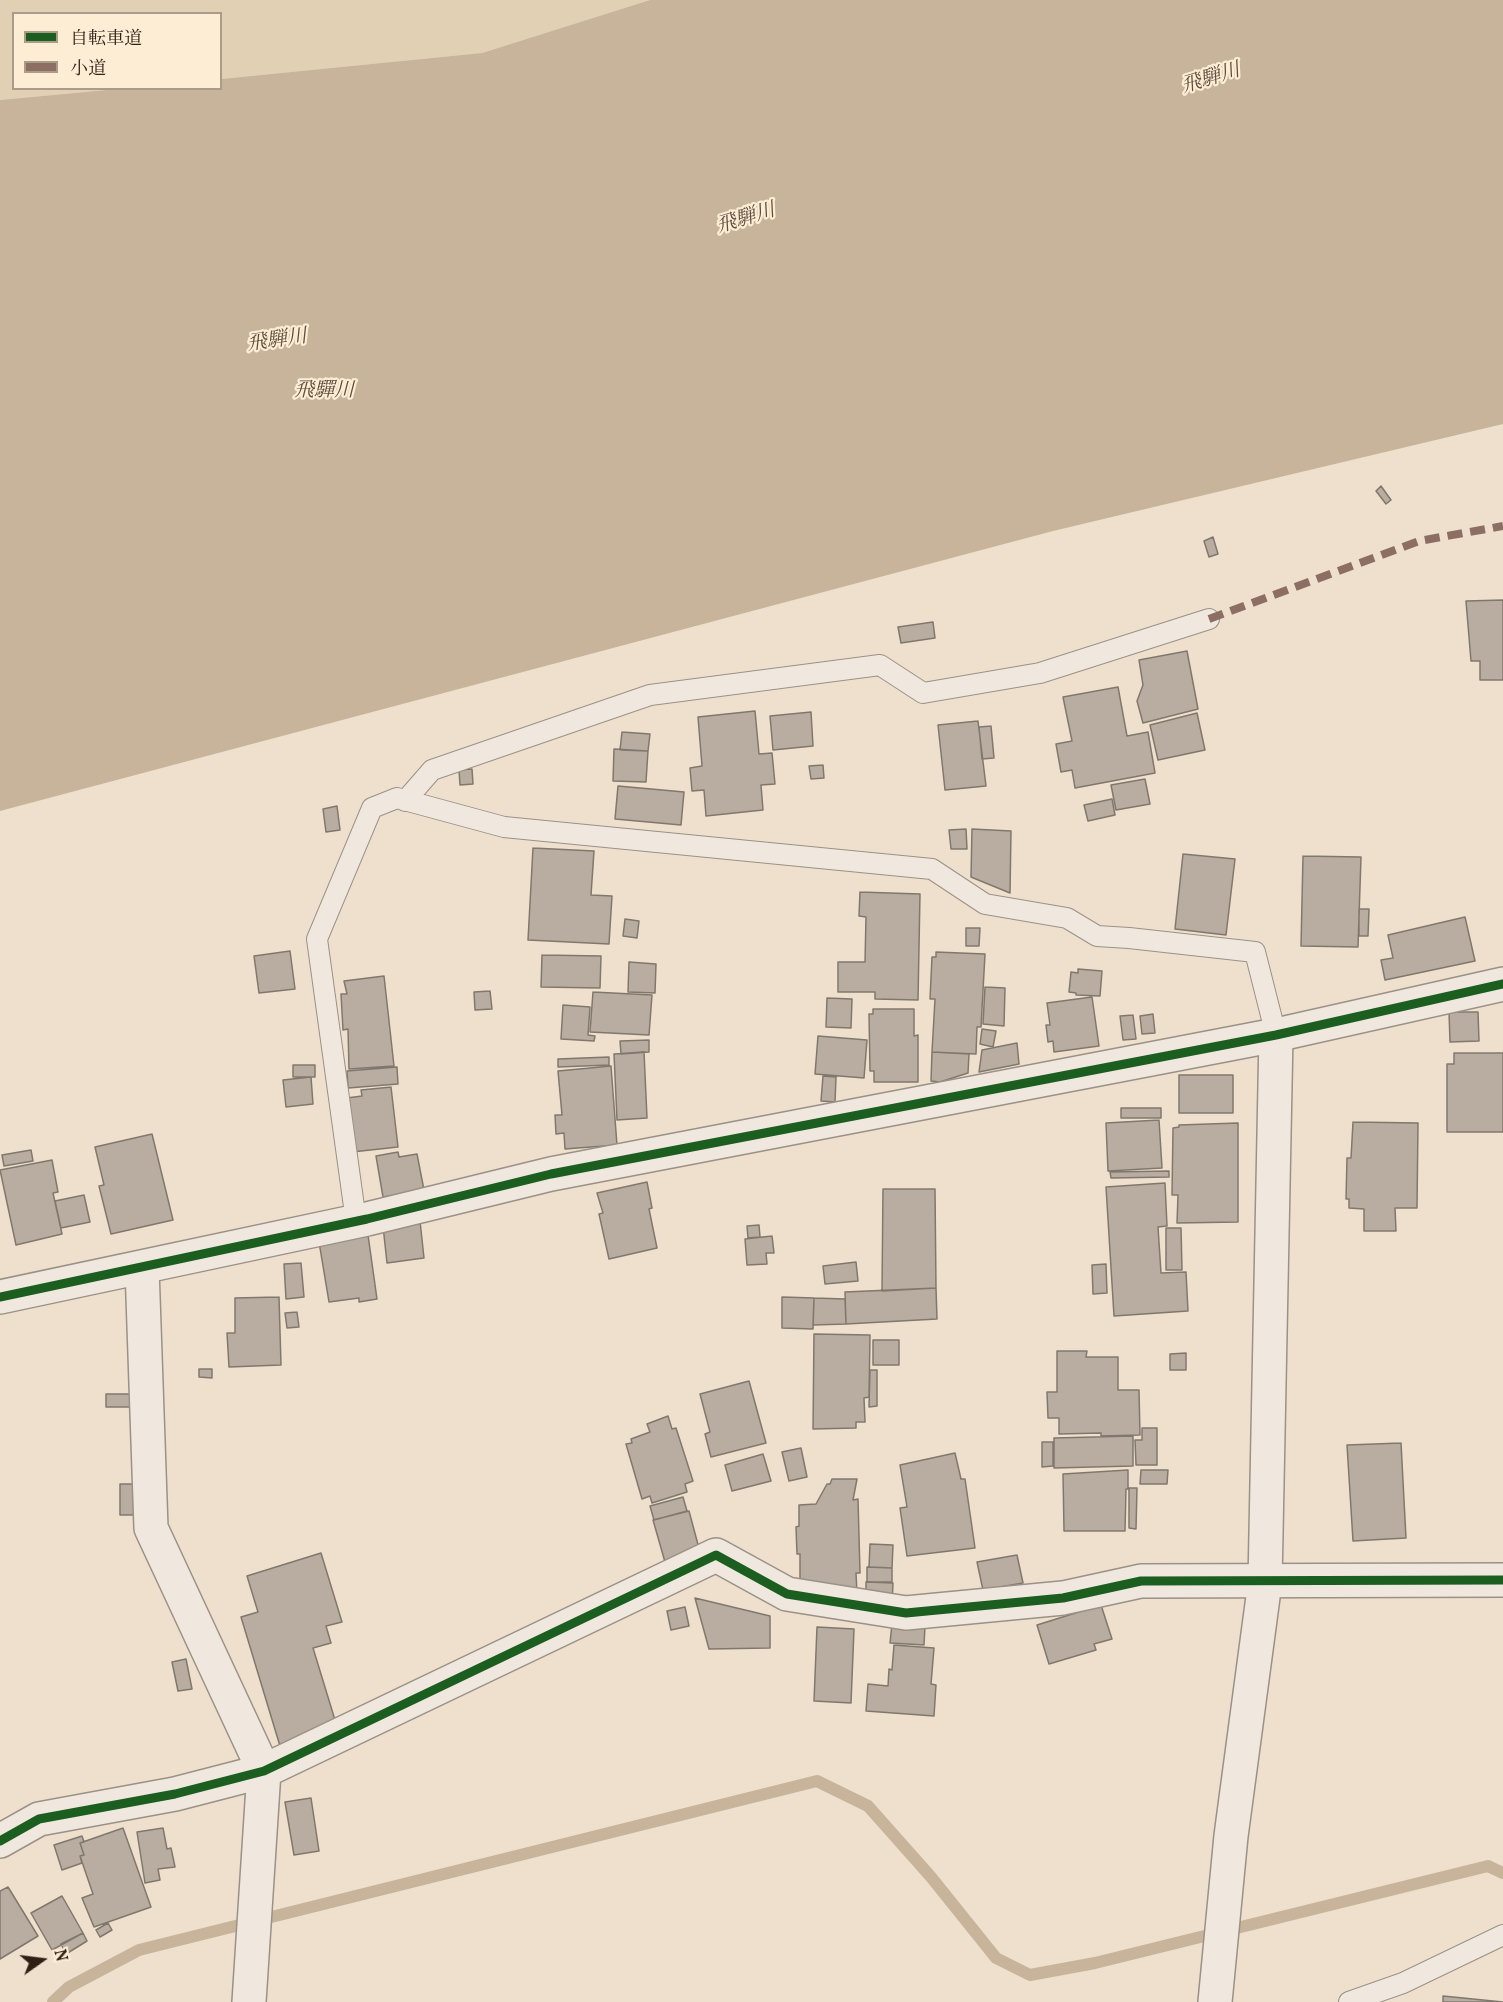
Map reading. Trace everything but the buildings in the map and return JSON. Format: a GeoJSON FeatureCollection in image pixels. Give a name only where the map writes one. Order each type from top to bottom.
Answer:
{"type":"FeatureCollection","features":[{"type":"Feature","properties":{"kind":"street"},"geometry":{"type":"LineString","coordinates":[[0,1297],[356,1221],[551,1174],[1276,1035],[1503,984]]}},
{"type":"Feature","properties":{"kind":"street"},"geometry":{"type":"LineString","coordinates":[[1215,2002],[1231,1836],[1265,1582],[1276,1035]]}},
{"type":"Feature","properties":{"kind":"street"},"geometry":{"type":"LineString","coordinates":[[142,1268],[151,1528],[264,1771],[249,2002]]}},
{"type":"Feature","properties":{"kind":"street"},"geometry":{"type":"LineString","coordinates":[[0,1841],[39,1819],[175,1794],[264,1771],[716,1555],[787,1593],[906,1613],[1064,1598],[1141,1581],[1503,1580]]}},
{"type":"Feature","properties":{"kind":"lane"},"geometry":{"type":"LineString","coordinates":[[405,801],[432,770],[650,695],[880,665],[922,693],[1040,673],[1209,619]]}},
{"type":"Feature","properties":{"kind":"lane"},"geometry":{"type":"LineString","coordinates":[[356,1221],[317,939],[372,808],[397,798],[504,827],[932,869],[985,904],[1067,918],[1097,936],[1255,952],[1276,1035]]}},
{"type":"Feature","properties":{"kind":"lane"},"geometry":{"type":"LineString","coordinates":[[1349,2002],[1403,1983],[1503,1935]]}},
{"type":"Feature","properties":{"kind":"shaded area"},"geometry":{"type":"Polygon","coordinates":[[[0,0],[650,0],[482,53],[222,79],[222,12],[12,12],[12,90],[106,90],[0,100],[0,0]]]}},
{"type":"Feature","properties":{"kind":"water","name":"飛驒川"},"geometry":{"type":"Polygon","coordinates":[[[650,0],[1503,0],[1503,424],[1053,531],[0,811],[0,100],[106,90],[222,90],[222,79],[482,53],[650,0]]]}},
{"type":"Feature","properties":{"kind":"waterway"},"geometry":{"type":"LineString","coordinates":[[53,2002],[69,1987],[139,1950],[817,1781],[868,1806],[931,1877],[996,1958],[1030,1975],[1095,1963],[1488,1866],[1503,1873]]}},
{"type":"Feature","properties":{"kind":"marked path"},"geometry":{"type":"LineString","coordinates":[[1209,619],[1419,541],[1503,526]]}},
{"type":"Feature","properties":{"kind":"cycle path"},"geometry":{"type":"LineString","coordinates":[[0,1297],[367,1219],[551,1174],[1276,1035],[1503,984]]}},
{"type":"Feature","properties":{"kind":"cycle path"},"geometry":{"type":"LineString","coordinates":[[0,1841],[39,1819],[175,1794],[264,1771],[716,1555],[787,1594],[906,1613],[1063,1598],[1141,1581],[1503,1580]]}},
{"type":"Feature","properties":{"kind":"water label","name":"飛騨川"},"geometry":{"type":"Point","coordinates":[1211,80]}},
{"type":"Feature","properties":{"kind":"water label","name":"飛騨川"},"geometry":{"type":"Point","coordinates":[746,220]}},
{"type":"Feature","properties":{"kind":"water label","name":"飛騨川"},"geometry":{"type":"Point","coordinates":[277,342]}}]}
